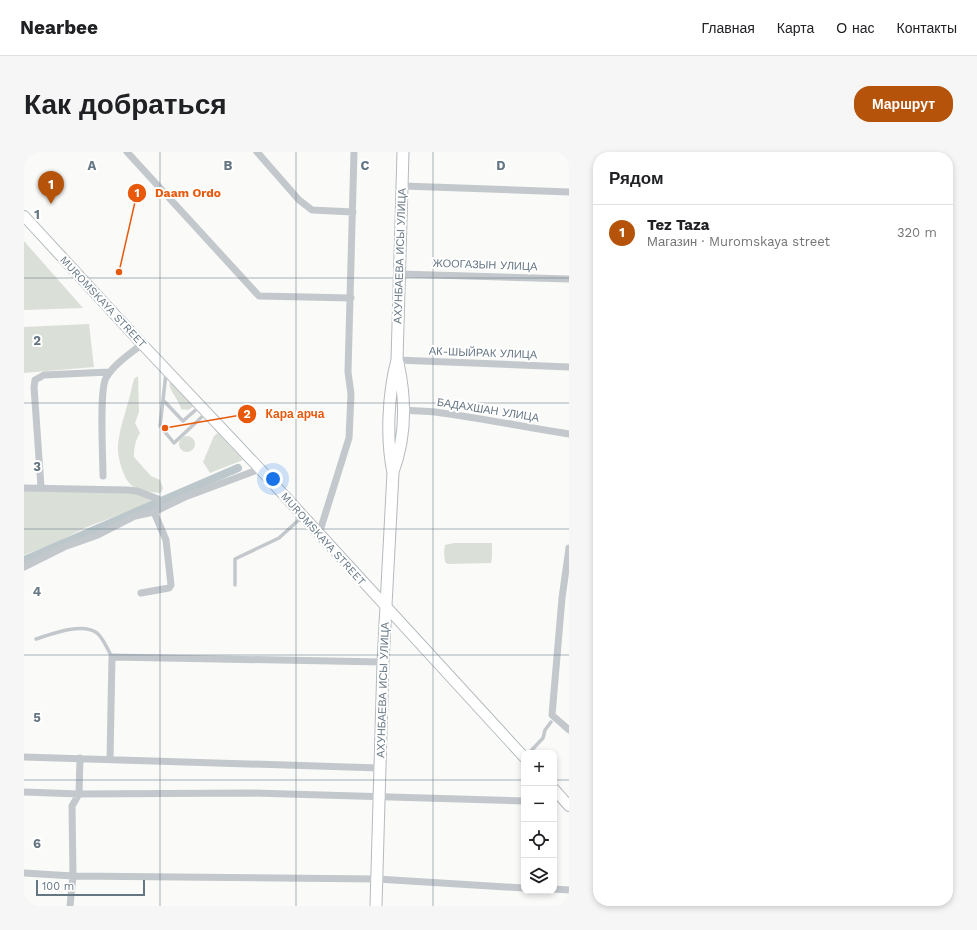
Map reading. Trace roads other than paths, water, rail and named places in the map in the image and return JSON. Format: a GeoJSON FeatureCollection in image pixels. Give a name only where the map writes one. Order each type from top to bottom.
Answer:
{"type":"FeatureCollection","features":[{"type":"Feature","properties":{"kind":"main road","name":"АХУНБАЕВА ИСЫ УЛИЦА"},"geometry":{"type":"LineString","coordinates":[[376,906],[383,662],[392,473],[389,455],[390,410],[392,378],[397,360],[403,152]]}},
{"type":"Feature","properties":{"kind":"main road","name":"MUROMSKAYA STREET"},"geometry":{"type":"LineString","coordinates":[[24,216],[260,469],[521,754]]}},
{"type":"Feature","properties":{"kind":"main road","name":"АХУНБАЕВА ИСЫ УЛИЦА"},"geometry":{"type":"LineString","coordinates":[[392,473],[399,456],[404,410],[401,378],[397,360]]}},
{"type":"Feature","properties":{"kind":"main road"},"geometry":{"type":"LineString","coordinates":[[557,792],[569,806]]}},
{"type":"Feature","properties":{"kind":"street"},"geometry":{"type":"LineString","coordinates":[[127,152],[259,296],[351,298]]}},
{"type":"Feature","properties":{"kind":"street"},"geometry":{"type":"LineString","coordinates":[[256,152],[299,200],[312,210],[353,212]]}},
{"type":"Feature","properties":{"kind":"street"},"geometry":{"type":"LineString","coordinates":[[319,534],[349,438],[351,394],[348,372],[354,152]]}},
{"type":"Feature","properties":{"kind":"street"},"geometry":{"type":"LineString","coordinates":[[403,186],[569,192]]}},
{"type":"Feature","properties":{"kind":"street","name":"ЖООГАЗЫН УЛИЦА"},"geometry":{"type":"LineString","coordinates":[[400,274],[569,280]]}},
{"type":"Feature","properties":{"kind":"street"},"geometry":{"type":"LineString","coordinates":[[103,476],[103,388],[105,380],[110,372],[142,344]]}},
{"type":"Feature","properties":{"kind":"street","name":"АК-ШЫЙРАК УЛИЦА"},"geometry":{"type":"LineString","coordinates":[[397,360],[569,367]]}},
{"type":"Feature","properties":{"kind":"street"},"geometry":{"type":"LineString","coordinates":[[41,487],[34,391],[35,380],[44,375],[110,372]]}},
{"type":"Feature","properties":{"kind":"street","name":"БАДАХШАН УЛИЦА"},"geometry":{"type":"LineString","coordinates":[[404,410],[464,416],[569,434]]}},
{"type":"Feature","properties":{"kind":"street"},"geometry":{"type":"LineString","coordinates":[[24,567],[64,547],[98,535],[135,516],[154,512],[160,503],[185,497],[260,469]]}},
{"type":"Feature","properties":{"kind":"street"},"geometry":{"type":"LineString","coordinates":[[24,488],[41,487],[128,490],[151,495],[160,503]]}},
{"type":"Feature","properties":{"kind":"street"},"geometry":{"type":"LineString","coordinates":[[141,593],[169,588],[171,585],[166,540],[154,512]]}},
{"type":"Feature","properties":{"kind":"street"},"geometry":{"type":"LineString","coordinates":[[569,548],[562,598],[554,719],[569,730]]}},
{"type":"Feature","properties":{"kind":"street"},"geometry":{"type":"LineString","coordinates":[[110,759],[112,657],[383,662]]}},
{"type":"Feature","properties":{"kind":"street"},"geometry":{"type":"LineString","coordinates":[[24,757],[380,768]]}},
{"type":"Feature","properties":{"kind":"street"},"geometry":{"type":"LineString","coordinates":[[70,906],[72,876],[72,806],[79,794],[80,758]]}},
{"type":"Feature","properties":{"kind":"street"},"geometry":{"type":"LineString","coordinates":[[24,792],[79,794],[251,793],[521,800]]}},
{"type":"Feature","properties":{"kind":"street"},"geometry":{"type":"LineString","coordinates":[[24,873],[72,876],[377,879],[521,888]]}},
{"type":"Feature","properties":{"kind":"street"},"geometry":{"type":"LineString","coordinates":[[557,889],[569,890]]}},
{"type":"Feature","properties":{"kind":"lane"},"geometry":{"type":"LineString","coordinates":[[167,370],[160,426],[174,443],[204,409]]}},
{"type":"Feature","properties":{"kind":"lane"},"geometry":{"type":"LineString","coordinates":[[163,400],[183,422],[204,409]]}},
{"type":"Feature","properties":{"kind":"lane"},"geometry":{"type":"LineString","coordinates":[[235,585],[235,559],[279,538],[303,516]]}},
{"type":"Feature","properties":{"kind":"lane"},"geometry":{"type":"LineString","coordinates":[[36,639],[68,630],[87,629],[96,633],[112,657]]}},
{"type":"Feature","properties":{"kind":"lane"},"geometry":{"type":"LineString","coordinates":[[532,750],[543,738],[545,730],[554,719]]}},
{"type":"Feature","properties":{"kind":"waterway"},"geometry":{"type":"LineString","coordinates":[[24,560],[238,468]]}},
{"type":"Feature","properties":{"kind":"place","name":"Tez Taza"},"geometry":{"type":"Point","coordinates":[51,204]}},
{"type":"Feature","properties":{"kind":"place","name":"Daam Ordo"},"geometry":{"type":"Point","coordinates":[119,272]}},
{"type":"Feature","properties":{"kind":"place","name":"Кара арча"},"geometry":{"type":"Point","coordinates":[165,428]}}]}
